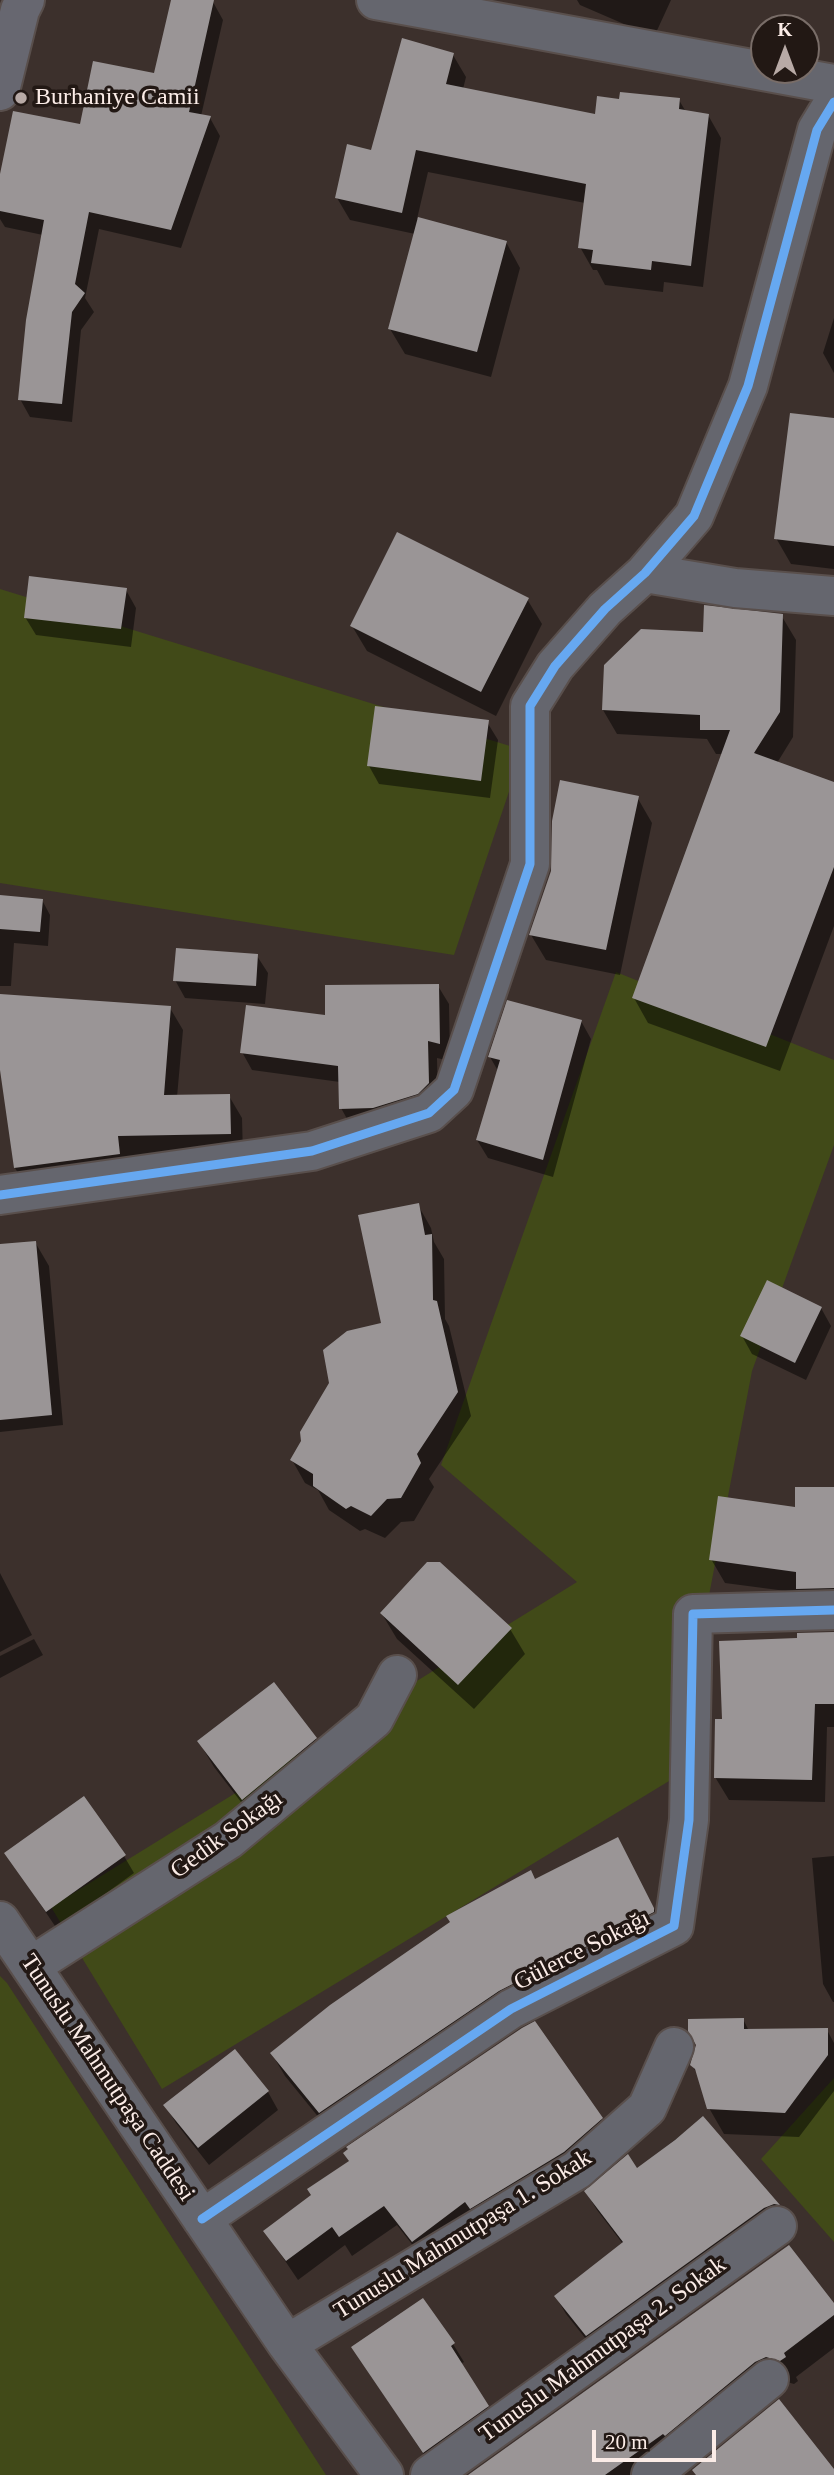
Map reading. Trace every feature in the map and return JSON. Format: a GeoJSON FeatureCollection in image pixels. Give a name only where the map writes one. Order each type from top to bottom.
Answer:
{"type":"FeatureCollection","features":[{"type":"Feature","properties":{"kind":"main road"},"geometry":{"type":"LineString","coordinates":[[0,91],[20,10],[25,0]]}},
{"type":"Feature","properties":{"kind":"street"},"geometry":{"type":"LineString","coordinates":[[376,0],[491,10],[834,84]]}},
{"type":"Feature","properties":{"kind":"street"},"geometry":{"type":"LineString","coordinates":[[0,1195],[312,1151],[429,1113],[454,1090],[530,864],[530,706],[555,666],[605,609],[645,573],[694,516],[748,386],[817,130],[834,102]]}},
{"type":"Feature","properties":{"kind":"street"},"geometry":{"type":"LineString","coordinates":[[645,573],[735,588],[834,596]]}},
{"type":"Feature","properties":{"kind":"street","name":"Gülerce Sokağı"},"geometry":{"type":"LineString","coordinates":[[202,2219],[511,2009],[674,1926],[689,1820],[693,1614],[834,1610]]}},
{"type":"Feature","properties":{"kind":"street","name":"Gedik Sokağı"},"geometry":{"type":"LineString","coordinates":[[31,1966],[228,1840],[373,1718],[397,1675]]}},
{"type":"Feature","properties":{"kind":"street","name":"Tunuslu Mahmutpaşa Caddesi"},"geometry":{"type":"LineString","coordinates":[[0,1921],[286,2344],[384,2475]]}},
{"type":"Feature","properties":{"kind":"street","name":"Tunuslu Mahmutpaşa 1. Sokak"},"geometry":{"type":"LineString","coordinates":[[286,2344],[577,2170],[647,2108],[674,2047]]}},
{"type":"Feature","properties":{"kind":"street","name":"Tunuslu Mahmutpaşa 2. Sokak"},"geometry":{"type":"LineString","coordinates":[[430,2475],[777,2226]]}},
{"type":"Feature","properties":{"kind":"street"},"geometry":{"type":"LineString","coordinates":[[651,2475],[769,2379]]}},
{"type":"Feature","properties":{"kind":"green space"},"geometry":{"type":"Polygon","coordinates":[[[0,589],[523,750],[454,955],[0,883],[0,589]]]}},
{"type":"Feature","properties":{"kind":"green space"},"geometry":{"type":"Polygon","coordinates":[[[616,972],[834,1060],[834,1145],[752,1371],[674,1778],[162,2089],[51,1907],[577,1582],[441,1465],[616,972]]]}},
{"type":"Feature","properties":{"kind":"green space"},"geometry":{"type":"Polygon","coordinates":[[[0,1976],[7,1983],[326,2475],[0,2475],[0,1976]]]}},
{"type":"Feature","properties":{"kind":"green space"},"geometry":{"type":"Polygon","coordinates":[[[834,2078],[834,2242],[761,2159],[834,2078]]]}},
{"type":"Feature","properties":{"kind":"building"},"geometry":{"type":"Polygon","coordinates":[[[171,0],[214,0],[189,112],[211,116],[171,230],[89,212],[75,284],[85,293],[72,312],[62,404],[18,400],[26,320],[44,220],[0,211],[0,174],[13,111],[80,124],[93,61],[154,73],[171,0]]]}},
{"type":"Feature","properties":{"kind":"building"},"geometry":{"type":"Polygon","coordinates":[[[402,38],[454,53],[446,84],[595,114],[597,96],[619,99],[620,92],[680,98],[679,109],[709,114],[691,266],[652,261],[651,270],[591,263],[593,250],[578,248],[586,184],[416,150],[402,213],[335,198],[347,144],[371,150],[402,38]]]}},
{"type":"Feature","properties":{"kind":"building"},"geometry":{"type":"Polygon","coordinates":[[[418,217],[507,241],[477,352],[388,329],[418,217]]]}},
{"type":"Feature","properties":{"kind":"building"},"geometry":{"type":"Polygon","coordinates":[[[790,413],[834,418],[834,546],[774,539],[790,413]]]}},
{"type":"Feature","properties":{"kind":"building"},"geometry":{"type":"Polygon","coordinates":[[[397,532],[529,598],[481,692],[350,626],[397,532]]]}},
{"type":"Feature","properties":{"kind":"building"},"geometry":{"type":"Polygon","coordinates":[[[29,576],[127,588],[121,629],[24,618],[29,576]]]}},
{"type":"Feature","properties":{"kind":"building"},"geometry":{"type":"Polygon","coordinates":[[[704,605],[783,614],[780,712],[754,753],[834,782],[834,867],[766,1047],[632,998],[730,730],[700,730],[700,715],[602,710],[604,665],[641,629],[703,632],[704,605]]]}},
{"type":"Feature","properties":{"kind":"building"},"geometry":{"type":"Polygon","coordinates":[[[375,706],[489,720],[481,781],[367,766],[375,706]]]}},
{"type":"Feature","properties":{"kind":"building"},"geometry":{"type":"Polygon","coordinates":[[[560,780],[639,796],[606,950],[529,935],[551,871],[552,821],[560,780]]]}},
{"type":"Feature","properties":{"kind":"building"},"geometry":{"type":"Polygon","coordinates":[[[0,895],[43,899],[40,932],[0,929],[0,895]]]}},
{"type":"Feature","properties":{"kind":"building"},"geometry":{"type":"Polygon","coordinates":[[[176,948],[258,954],[256,986],[173,981],[176,948]]]}},
{"type":"Feature","properties":{"kind":"building"},"geometry":{"type":"Polygon","coordinates":[[[439,984],[440,1044],[428,1041],[429,1083],[418,1094],[373,1108],[339,1109],[338,1066],[240,1053],[246,1005],[325,1015],[325,985],[439,984]]]}},
{"type":"Feature","properties":{"kind":"building"},"geometry":{"type":"Polygon","coordinates":[[[0,994],[171,1006],[164,1095],[230,1094],[231,1134],[118,1136],[120,1154],[14,1168],[0,1070],[0,994]]]}},
{"type":"Feature","properties":{"kind":"building"},"geometry":{"type":"Polygon","coordinates":[[[507,1000],[582,1020],[543,1160],[476,1140],[500,1060],[488,1057],[507,1000]]]}},
{"type":"Feature","properties":{"kind":"building"},"geometry":{"type":"Polygon","coordinates":[[[419,1203],[425,1235],[432,1234],[433,1300],[437,1301],[458,1392],[417,1454],[421,1463],[401,1498],[387,1499],[371,1516],[351,1506],[346,1509],[313,1486],[313,1474],[290,1460],[301,1441],[300,1432],[329,1383],[323,1350],[347,1331],[381,1323],[358,1215],[419,1203]]]}},
{"type":"Feature","properties":{"kind":"building"},"geometry":{"type":"Polygon","coordinates":[[[36,1241],[52,1415],[0,1420],[0,1244],[36,1241]]]}},
{"type":"Feature","properties":{"kind":"building"},"geometry":{"type":"Polygon","coordinates":[[[767,1280],[822,1307],[795,1363],[740,1336],[767,1280]]]}},
{"type":"Feature","properties":{"kind":"building"},"geometry":{"type":"Polygon","coordinates":[[[795,1487],[834,1487],[834,1588],[796,1589],[796,1572],[709,1560],[718,1496],[795,1507],[795,1487]]]}},
{"type":"Feature","properties":{"kind":"building"},"geometry":{"type":"Polygon","coordinates":[[[427,1562],[440,1562],[512,1628],[458,1685],[380,1613],[427,1562]]]}},
{"type":"Feature","properties":{"kind":"building"},"geometry":{"type":"Polygon","coordinates":[[[834,1632],[834,1704],[815,1704],[812,1780],[714,1778],[715,1719],[722,1719],[719,1641],[797,1638],[797,1633],[834,1632]]]}},
{"type":"Feature","properties":{"kind":"building"},"geometry":{"type":"Polygon","coordinates":[[[274,1682],[317,1738],[242,1800],[197,1741],[274,1682]]]}},
{"type":"Feature","properties":{"kind":"building"},"geometry":{"type":"Polygon","coordinates":[[[84,1796],[126,1855],[46,1912],[4,1853],[84,1796]]]}},
{"type":"Feature","properties":{"kind":"building"},"geometry":{"type":"Polygon","coordinates":[[[618,1837],[654,1912],[499,1991],[319,2113],[270,2053],[330,2005],[450,1922],[446,1916],[531,1870],[535,1879],[618,1837]]]}},
{"type":"Feature","properties":{"kind":"building"},"geometry":{"type":"Polygon","coordinates":[[[744,2018],[744,2029],[828,2028],[828,2055],[785,2113],[707,2109],[695,2069],[690,2065],[696,2045],[688,2031],[688,2019],[744,2018]]]}},
{"type":"Feature","properties":{"kind":"building"},"geometry":{"type":"Polygon","coordinates":[[[535,2021],[603,2118],[564,2152],[470,2209],[465,2202],[412,2242],[384,2206],[339,2237],[332,2227],[286,2261],[263,2231],[311,2195],[307,2189],[349,2161],[343,2153],[348,2149],[346,2147],[535,2021]]]}},
{"type":"Feature","properties":{"kind":"building"},"geometry":{"type":"Polygon","coordinates":[[[235,2049],[269,2091],[198,2148],[163,2105],[235,2049]]]}},
{"type":"Feature","properties":{"kind":"building"},"geometry":{"type":"Polygon","coordinates":[[[703,2116],[780,2205],[764,2208],[586,2336],[554,2296],[623,2242],[584,2191],[628,2154],[637,2168],[703,2116]]]}},
{"type":"Feature","properties":{"kind":"building"},"geometry":{"type":"Polygon","coordinates":[[[789,2245],[834,2303],[834,2315],[784,2353],[786,2357],[780,2361],[766,2357],[755,2362],[665,2436],[663,2434],[605,2475],[468,2475],[789,2245]]]}},
{"type":"Feature","properties":{"kind":"building"},"geometry":{"type":"Polygon","coordinates":[[[423,2298],[455,2343],[451,2346],[489,2406],[423,2453],[351,2347],[423,2298]]]}},
{"type":"Feature","properties":{"kind":"building"},"geometry":{"type":"Polygon","coordinates":[[[779,2399],[834,2469],[834,2475],[696,2475],[692,2470],[779,2399]]]}},
{"type":"Feature","properties":{"kind":"cycle path"},"geometry":{"type":"LineString","coordinates":[[0,1195],[312,1151],[429,1113],[454,1090],[530,864],[530,706],[555,666],[605,609],[645,573],[694,516],[748,386],[817,130],[834,102]]}},
{"type":"Feature","properties":{"kind":"cycle path"},"geometry":{"type":"LineString","coordinates":[[202,2219],[511,2009],[674,1926],[689,1820],[693,1614],[834,1610]]}},
{"type":"Feature","properties":{"kind":"place","name":"Burhaniye Camii"},"geometry":{"type":"Point","coordinates":[21,98]}}]}
